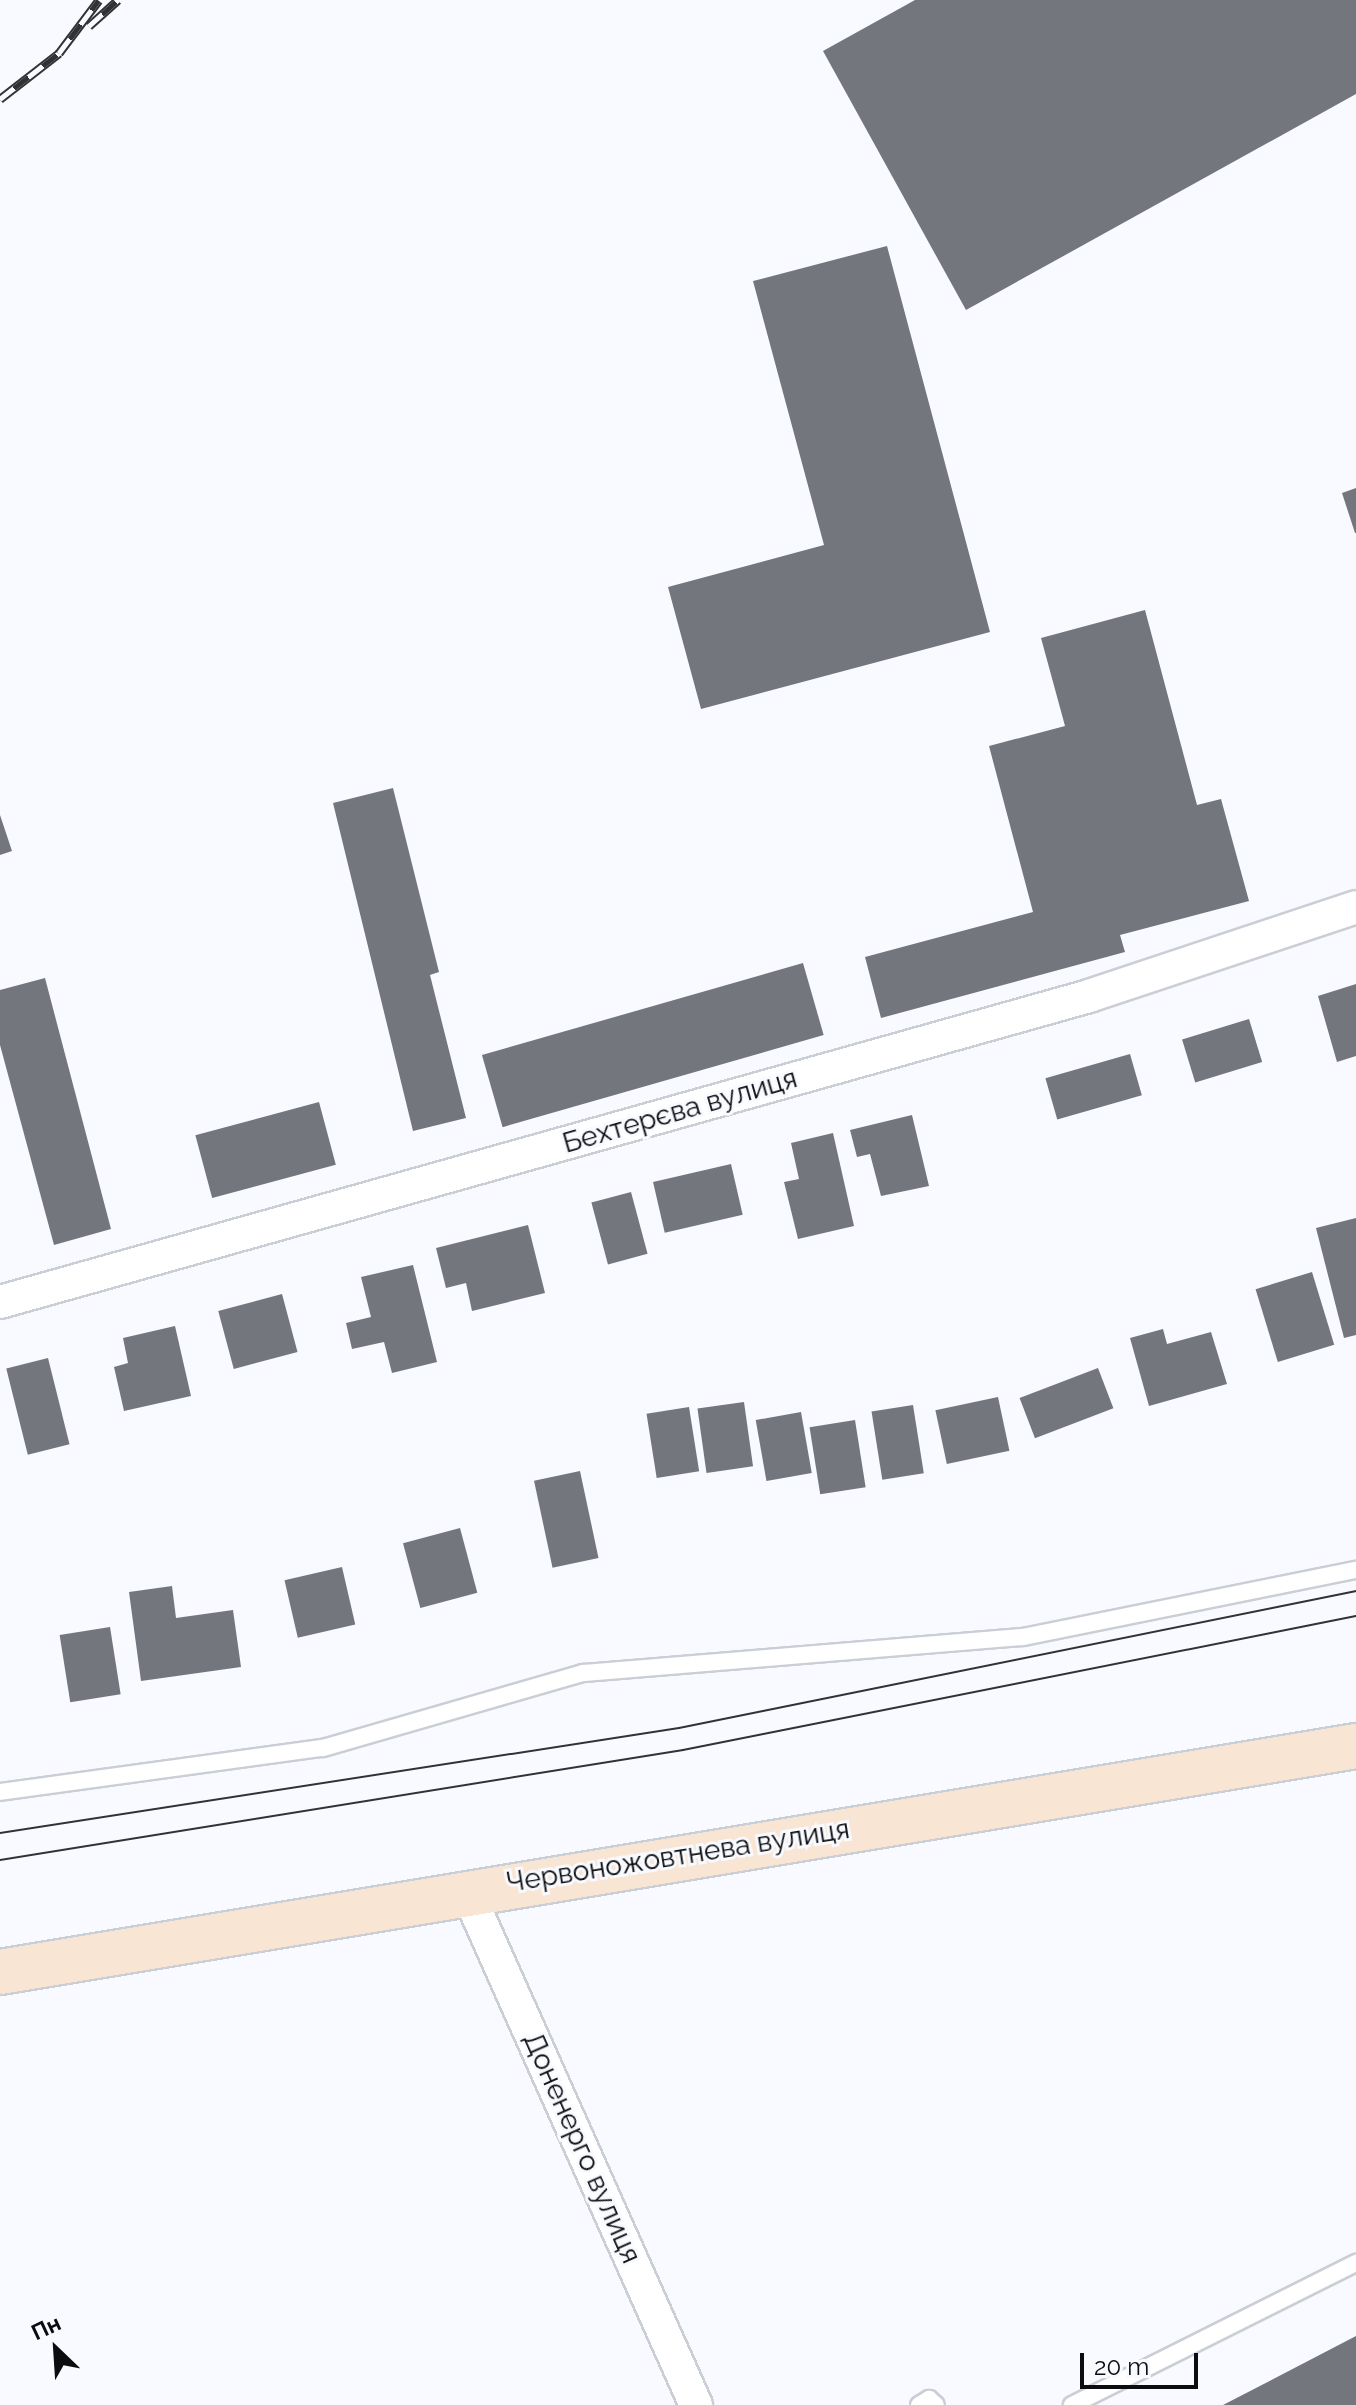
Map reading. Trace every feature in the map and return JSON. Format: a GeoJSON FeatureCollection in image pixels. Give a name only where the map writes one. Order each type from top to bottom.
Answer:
{"type":"FeatureCollection","features":[{"type":"Feature","properties":{"kind":"main road","name":"Червоножовтнева вулиця"},"geometry":{"type":"LineString","coordinates":[[0,1972],[467,1891],[1356,1746]]}},
{"type":"Feature","properties":{"kind":"street","name":"Бехтерєва вулиця"},"geometry":{"type":"LineString","coordinates":[[0,1302],[1089,996],[1356,907]]}},
{"type":"Feature","properties":{"kind":"street","name":"Доненерго вулиця"},"geometry":{"type":"LineString","coordinates":[[467,1891],[696,2405]]}},
{"type":"Feature","properties":{"kind":"lane"},"geometry":{"type":"LineString","coordinates":[[0,1792],[323,1748],[583,1673],[1023,1637],[1356,1570]]}},
{"type":"Feature","properties":{"kind":"lane"},"geometry":{"type":"LineString","coordinates":[[1072,2405],[1356,2263]]}},
{"type":"Feature","properties":{"kind":"lane"},"geometry":{"type":"LineString","coordinates":[[919,2405],[929,2399],[936,2405]]}},
{"type":"Feature","properties":{"kind":"building"},"geometry":{"type":"Polygon","coordinates":[[[915,0],[1356,0],[1356,94],[966,310],[823,51],[915,0]]]}},
{"type":"Feature","properties":{"kind":"building"},"geometry":{"type":"Polygon","coordinates":[[[887,246],[990,632],[701,709],[668,587],[824,545],[753,281],[887,246]]]}},
{"type":"Feature","properties":{"kind":"building"},"geometry":{"type":"Polygon","coordinates":[[[1356,488],[1356,533],[1355,533],[1342,493],[1356,488]]]}},
{"type":"Feature","properties":{"kind":"building"},"geometry":{"type":"Polygon","coordinates":[[[1145,610],[1197,805],[1221,799],[1249,901],[1120,935],[1125,952],[881,1018],[865,957],[1033,912],[989,746],[1065,726],[1041,638],[1145,610]]]}},
{"type":"Feature","properties":{"kind":"building"},"geometry":{"type":"Polygon","coordinates":[[[393,788],[439,972],[430,975],[466,1118],[413,1131],[333,803],[393,788]]]}},
{"type":"Feature","properties":{"kind":"building"},"geometry":{"type":"Polygon","coordinates":[[[0,815],[12,851],[0,855],[0,815]]]}},
{"type":"Feature","properties":{"kind":"building"},"geometry":{"type":"Polygon","coordinates":[[[803,963],[824,1035],[503,1127],[482,1055],[803,963]]]}},
{"type":"Feature","properties":{"kind":"building"},"geometry":{"type":"Polygon","coordinates":[[[45,978],[111,1229],[54,1245],[0,1045],[0,990],[45,978]]]}},
{"type":"Feature","properties":{"kind":"building"},"geometry":{"type":"Polygon","coordinates":[[[1356,984],[1356,1056],[1337,1062],[1318,996],[1356,984]]]}},
{"type":"Feature","properties":{"kind":"building"},"geometry":{"type":"Polygon","coordinates":[[[1249,1019],[1262,1062],[1195,1082],[1182,1039],[1249,1019]]]}},
{"type":"Feature","properties":{"kind":"building"},"geometry":{"type":"Polygon","coordinates":[[[1130,1054],[1142,1095],[1057,1120],[1045,1078],[1130,1054]]]}},
{"type":"Feature","properties":{"kind":"building"},"geometry":{"type":"Polygon","coordinates":[[[319,1102],[336,1165],[212,1198],[195,1135],[319,1102]]]}},
{"type":"Feature","properties":{"kind":"building"},"geometry":{"type":"Polygon","coordinates":[[[912,1115],[929,1186],[881,1196],[870,1154],[857,1157],[850,1130],[912,1115]]]}},
{"type":"Feature","properties":{"kind":"building"},"geometry":{"type":"Polygon","coordinates":[[[833,1133],[854,1226],[798,1239],[784,1182],[799,1179],[791,1143],[833,1133]]]}},
{"type":"Feature","properties":{"kind":"building"},"geometry":{"type":"Polygon","coordinates":[[[731,1164],[743,1215],[665,1233],[653,1182],[731,1164]]]}},
{"type":"Feature","properties":{"kind":"building"},"geometry":{"type":"Polygon","coordinates":[[[631,1192],[648,1254],[608,1264],[591,1203],[631,1192]]]}},
{"type":"Feature","properties":{"kind":"building"},"geometry":{"type":"Polygon","coordinates":[[[1356,1218],[1356,1335],[1344,1338],[1316,1228],[1356,1218]]]}},
{"type":"Feature","properties":{"kind":"building"},"geometry":{"type":"Polygon","coordinates":[[[528,1225],[545,1293],[472,1311],[466,1283],[446,1288],[436,1248],[528,1225]]]}},
{"type":"Feature","properties":{"kind":"building"},"geometry":{"type":"Polygon","coordinates":[[[413,1265],[437,1362],[392,1373],[384,1342],[352,1349],[346,1323],[371,1317],[361,1277],[413,1265]]]}},
{"type":"Feature","properties":{"kind":"building"},"geometry":{"type":"Polygon","coordinates":[[[1312,1272],[1334,1345],[1278,1362],[1256,1289],[1312,1272]]]}},
{"type":"Feature","properties":{"kind":"building"},"geometry":{"type":"Polygon","coordinates":[[[282,1294],[298,1352],[234,1369],[218,1311],[282,1294]]]}},
{"type":"Feature","properties":{"kind":"building"},"geometry":{"type":"Polygon","coordinates":[[[175,1326],[191,1396],[124,1411],[114,1367],[128,1363],[123,1338],[175,1326]]]}},
{"type":"Feature","properties":{"kind":"building"},"geometry":{"type":"Polygon","coordinates":[[[1163,1329],[1167,1344],[1211,1332],[1227,1384],[1149,1406],[1130,1338],[1163,1329]]]}},
{"type":"Feature","properties":{"kind":"building"},"geometry":{"type":"Polygon","coordinates":[[[48,1358],[70,1444],[28,1455],[6,1368],[48,1358]]]}},
{"type":"Feature","properties":{"kind":"building"},"geometry":{"type":"Polygon","coordinates":[[[1098,1368],[1113,1408],[1035,1438],[1020,1398],[1098,1368]]]}},
{"type":"Feature","properties":{"kind":"building"},"geometry":{"type":"Polygon","coordinates":[[[998,1397],[1009,1451],[947,1464],[935,1410],[998,1397]]]}},
{"type":"Feature","properties":{"kind":"building"},"geometry":{"type":"Polygon","coordinates":[[[744,1402],[753,1466],[707,1473],[697,1409],[744,1402]]]}},
{"type":"Feature","properties":{"kind":"building"},"geometry":{"type":"Polygon","coordinates":[[[913,1405],[924,1473],[882,1480],[872,1412],[913,1405]]]}},
{"type":"Feature","properties":{"kind":"building"},"geometry":{"type":"Polygon","coordinates":[[[689,1407],[699,1471],[657,1478],[647,1414],[689,1407]]]}},
{"type":"Feature","properties":{"kind":"building"},"geometry":{"type":"Polygon","coordinates":[[[801,1412],[812,1473],[766,1481],[756,1420],[801,1412]]]}},
{"type":"Feature","properties":{"kind":"building"},"geometry":{"type":"Polygon","coordinates":[[[855,1420],[866,1487],[820,1494],[810,1427],[855,1420]]]}},
{"type":"Feature","properties":{"kind":"building"},"geometry":{"type":"Polygon","coordinates":[[[580,1471],[599,1558],[553,1568],[534,1481],[580,1471]]]}},
{"type":"Feature","properties":{"kind":"building"},"geometry":{"type":"Polygon","coordinates":[[[460,1528],[477,1593],[420,1608],[403,1543],[460,1528]]]}},
{"type":"Feature","properties":{"kind":"building"},"geometry":{"type":"Polygon","coordinates":[[[342,1567],[355,1624],[298,1638],[285,1580],[342,1567]]]}},
{"type":"Feature","properties":{"kind":"building"},"geometry":{"type":"Polygon","coordinates":[[[172,1586],[176,1618],[233,1610],[241,1667],[141,1681],[129,1592],[172,1586]]]}},
{"type":"Feature","properties":{"kind":"building"},"geometry":{"type":"Polygon","coordinates":[[[110,1627],[121,1694],[70,1702],[60,1635],[110,1627]]]}},
{"type":"Feature","properties":{"kind":"building"},"geometry":{"type":"Polygon","coordinates":[[[1356,2336],[1356,2405],[1223,2405],[1281,2375],[1356,2336]]]}},
{"type":"Feature","properties":{"kind":"tram line"},"geometry":{"type":"LineString","coordinates":[[0,1833],[679,1728],[1356,1591]]}},
{"type":"Feature","properties":{"kind":"tram line"},"geometry":{"type":"LineString","coordinates":[[0,1860],[683,1750],[1356,1616]]}},
{"type":"Feature","properties":{"kind":"railway"},"geometry":{"type":"LineString","coordinates":[[0,99],[59,53],[99,0]]}},
{"type":"Feature","properties":{"kind":"railway"},"geometry":{"type":"LineString","coordinates":[[89,26],[118,0]]}}]}
